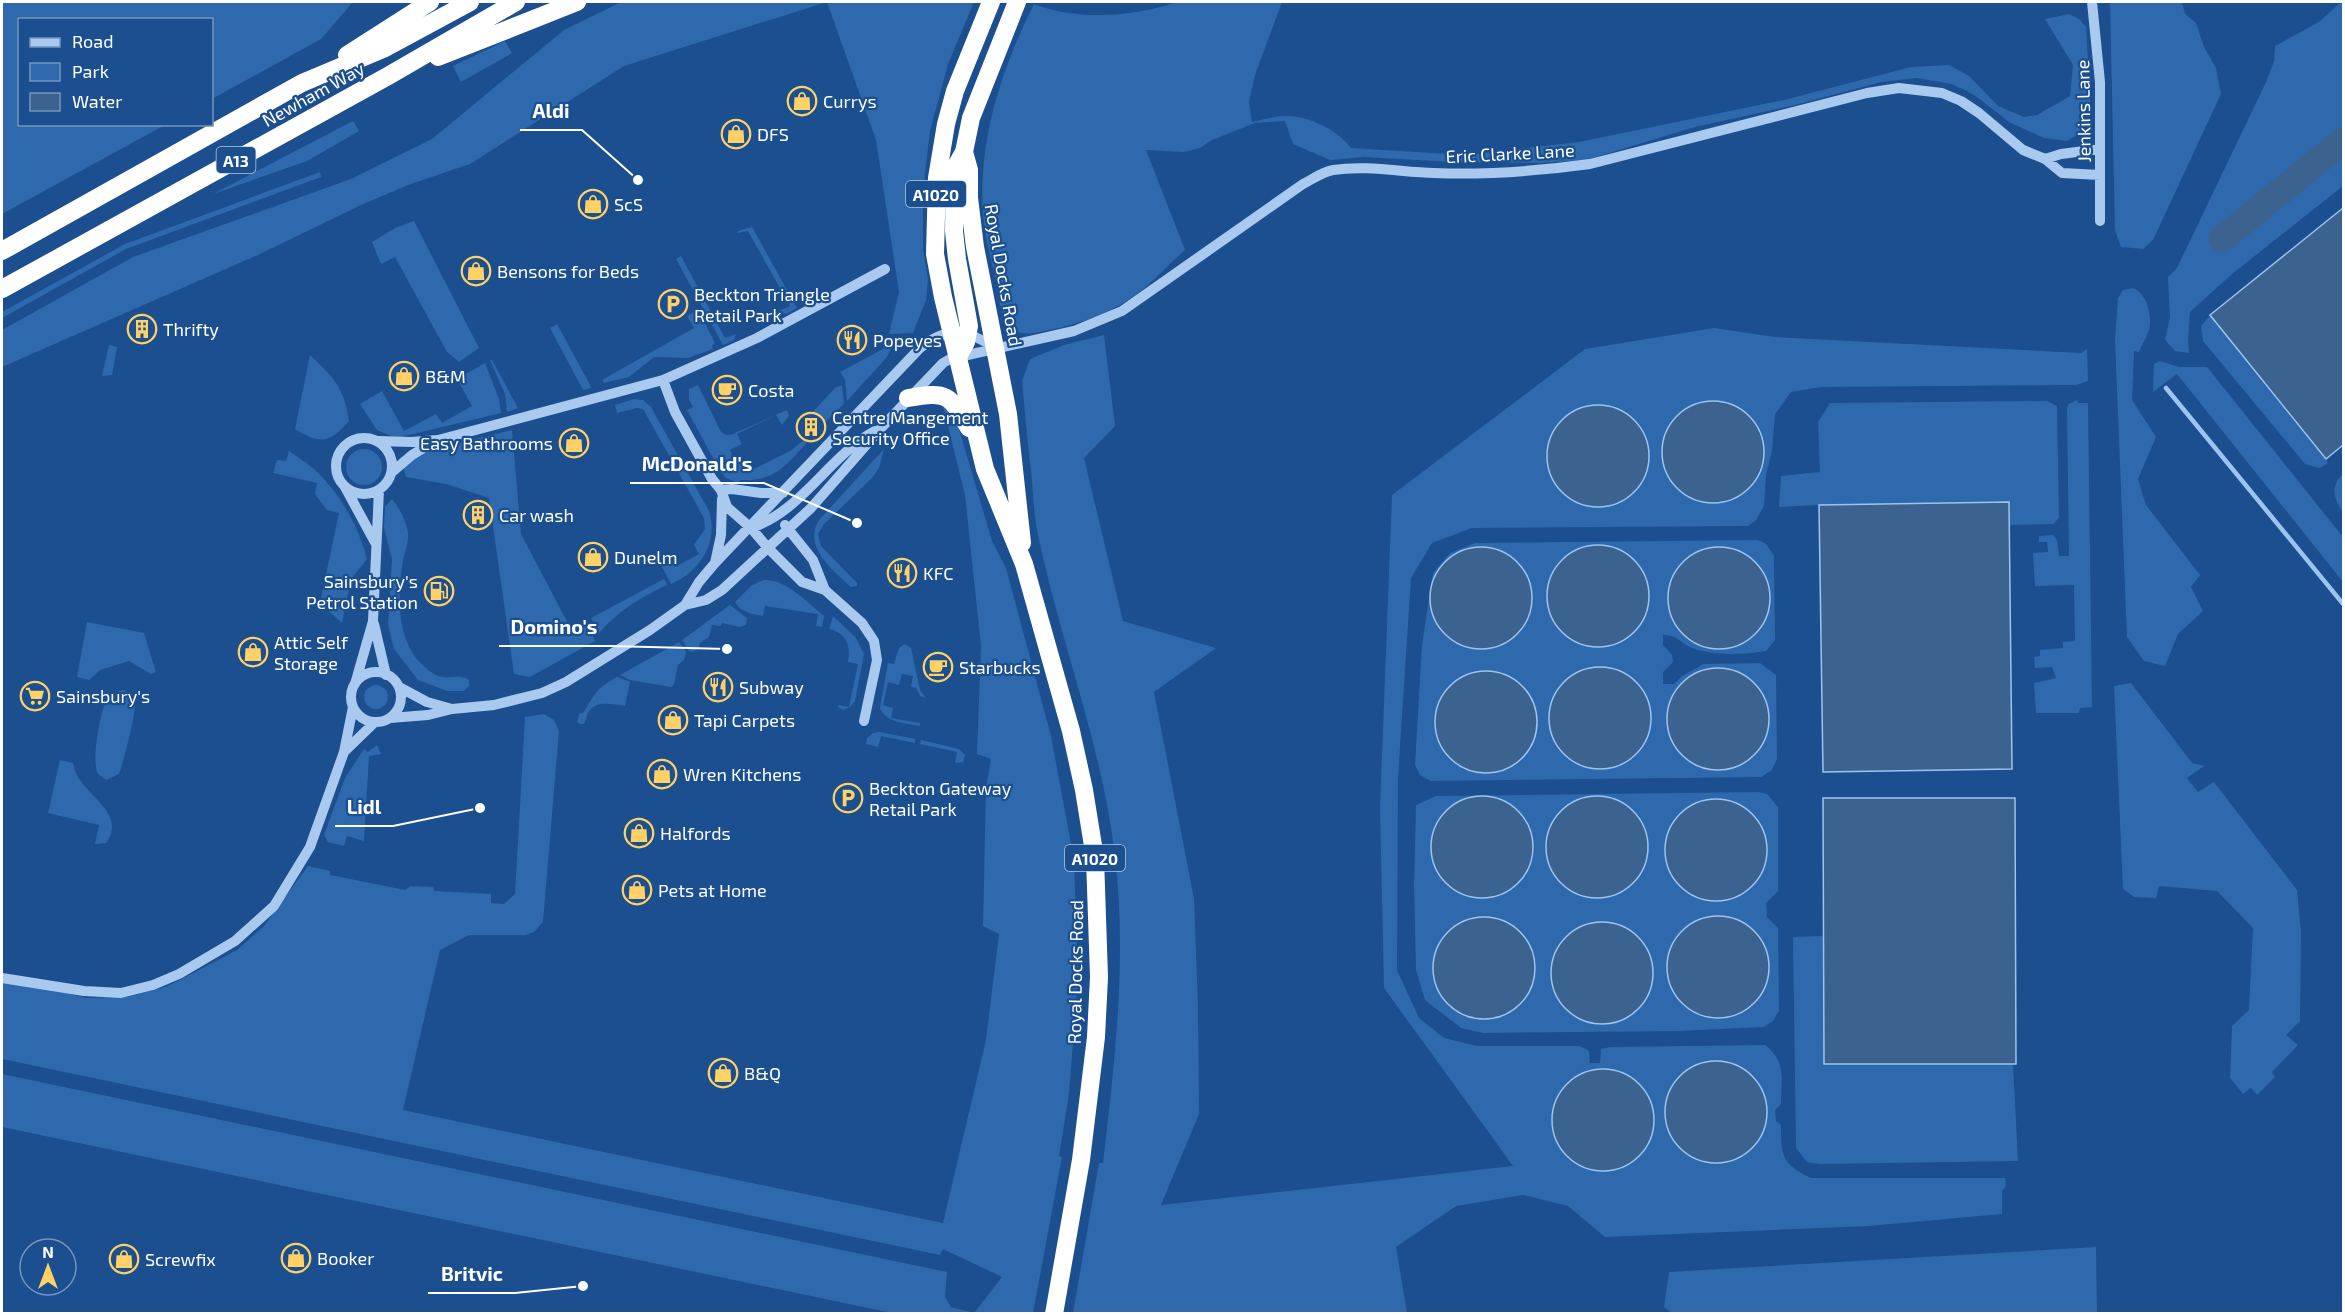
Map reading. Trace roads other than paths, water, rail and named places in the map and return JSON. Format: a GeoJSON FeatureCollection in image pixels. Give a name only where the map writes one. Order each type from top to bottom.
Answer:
{"type":"FeatureCollection","features":[{"type":"Feature","properties":{"kind":"highway","name":"A13"},"geometry":{"type":"LineString","coordinates":[[302,83],[430,2]]}},
{"type":"Feature","properties":{"kind":"highway","name":"Newham Way"},"geometry":{"type":"LineString","coordinates":[[2,251],[302,83],[383,49],[470,2]]}},
{"type":"Feature","properties":{"kind":"highway","name":"Newham Way"},"geometry":{"type":"LineString","coordinates":[[2,289],[388,76],[516,2]]}},
{"type":"Feature","properties":{"kind":"highway","name":"A13"},"geometry":{"type":"LineString","coordinates":[[388,76],[577,2]]}},
{"type":"Feature","properties":{"kind":"highway","name":"Royal Docks Road"},"geometry":{"type":"LineString","coordinates":[[991,2],[955,92],[946,124],[937,178],[935,254],[942,297],[960,332],[958,357],[985,469],[1024,564],[1071,731],[1084,790],[1095,858],[1099,977],[1095,1047],[1082,1160],[1054,1314]]}},
{"type":"Feature","properties":{"kind":"highway","name":"Royal Docks Road"},"geometry":{"type":"LineString","coordinates":[[1017,2],[974,110],[964,152],[969,170],[969,198],[975,247],[1008,414],[1024,564]]}},
{"type":"Feature","properties":{"kind":"highway","name":"A1020"},"geometry":{"type":"LineString","coordinates":[[960,332],[954,231],[955,168],[964,152]]}},
{"type":"Feature","properties":{"kind":"highway"},"geometry":{"type":"LineString","coordinates":[[908,398],[930,394],[943,395],[954,403],[980,445]]}},
{"type":"Feature","properties":{"kind":"street","name":"Jenkins Lane"},"geometry":{"type":"LineString","coordinates":[[2092,2],[2100,82],[2100,221]]}},
{"type":"Feature","properties":{"kind":"street","name":"Eric Clarke Lane"},"geometry":{"type":"LineString","coordinates":[[882,427],[942,363],[958,357],[1074,331],[1122,311],[1304,184],[1332,171],[1374,169],[1433,173],[1497,172],[1548,170],[1590,164],[1844,99],[1899,88],[1942,93],[1961,101],[2023,150],[2045,159],[2062,173],[2100,175]]}},
{"type":"Feature","properties":{"kind":"street"},"geometry":{"type":"LineString","coordinates":[[2045,159],[2100,149]]}},
{"type":"Feature","properties":{"kind":"street"},"geometry":{"type":"LineString","coordinates":[[376,544],[337,474],[337,458],[342,448],[350,441],[361,438],[411,442],[438,440],[663,380],[757,338],[885,269]]}},
{"type":"Feature","properties":{"kind":"street"},"geometry":{"type":"LineString","coordinates":[[685,605],[699,582],[715,563],[751,528],[920,348],[930,340],[960,332],[996,348]]}},
{"type":"Feature","properties":{"kind":"street"},"geometry":{"type":"LineString","coordinates":[[663,380],[675,412],[735,515],[751,528],[801,582],[825,590],[862,623],[874,641],[877,660],[864,721]]}},
{"type":"Feature","properties":{"kind":"street"},"geometry":{"type":"LineString","coordinates":[[751,528],[778,516],[844,453],[882,427]]}},
{"type":"Feature","properties":{"kind":"street"},"geometry":{"type":"LineString","coordinates":[[353,707],[366,720],[375,722],[390,718],[428,715],[452,709],[494,705],[542,693],[575,676],[650,630],[685,605],[706,600],[728,586],[836,482],[882,427]]}},
{"type":"Feature","properties":{"kind":"street"},"geometry":{"type":"LineString","coordinates":[[391,473],[412,455],[438,440]]}},
{"type":"Feature","properties":{"kind":"street"},"geometry":{"type":"LineString","coordinates":[[345,488],[360,494],[368,494],[379,490],[387,482],[392,463],[389,453],[378,441]]}},
{"type":"Feature","properties":{"kind":"street"},"geometry":{"type":"LineString","coordinates":[[722,495],[732,489],[755,493],[783,493]]}},
{"type":"Feature","properties":{"kind":"street"},"geometry":{"type":"LineString","coordinates":[[2,978],[84,991],[121,993],[153,985],[179,974],[235,941],[274,906],[310,847],[344,752],[353,707],[352,691],[373,621],[377,574],[379,490]]}},
{"type":"Feature","properties":{"kind":"street"},"geometry":{"type":"LineString","coordinates":[[715,563],[721,535],[722,495]]}},
{"type":"Feature","properties":{"kind":"street"},"geometry":{"type":"LineString","coordinates":[[770,507],[813,560],[825,590]]}},
{"type":"Feature","properties":{"kind":"street"},"geometry":{"type":"LineString","coordinates":[[373,621],[386,675]]}},
{"type":"Feature","properties":{"kind":"street"},"geometry":{"type":"LineString","coordinates":[[355,684],[368,674],[386,675],[399,687],[427,702],[452,709]]}},
{"type":"Feature","properties":{"kind":"street"},"geometry":{"type":"LineString","coordinates":[[390,718],[400,704],[399,687]]}},
{"type":"Feature","properties":{"kind":"street"},"geometry":{"type":"LineString","coordinates":[[344,752],[375,722]]}},
{"type":"Feature","properties":{"kind":"water"},"geometry":{"type":"Polygon","coordinates":[[[2343,208],[2343,445],[2326,459],[2210,315],[2343,208]]]}},
{"type":"Feature","properties":{"kind":"water"},"geometry":{"type":"Polygon","coordinates":[[[1713,401],[1732,405],[1749,416],[1760,433],[1764,452],[1760,471],[1749,488],[1732,499],[1713,503],[1694,499],[1677,488],[1666,471],[1662,452],[1666,433],[1677,416],[1694,405],[1713,401]]]}},
{"type":"Feature","properties":{"kind":"water"},"geometry":{"type":"Polygon","coordinates":[[[1598,405],[1617,409],[1634,420],[1645,437],[1649,456],[1645,475],[1634,492],[1617,503],[1598,507],[1579,503],[1562,492],[1551,475],[1547,456],[1551,437],[1562,420],[1579,409],[1598,405]]]}},
{"type":"Feature","properties":{"kind":"water"},"geometry":{"type":"Polygon","coordinates":[[[2009,502],[2012,769],[1823,772],[1819,505],[2009,502]]]}},
{"type":"Feature","properties":{"kind":"water"},"geometry":{"type":"Polygon","coordinates":[[[1598,545],[1617,549],[1634,560],[1645,577],[1649,596],[1645,615],[1634,632],[1617,643],[1598,647],[1579,643],[1562,632],[1551,615],[1547,596],[1551,577],[1562,560],[1579,549],[1598,545]]]}},
{"type":"Feature","properties":{"kind":"water"},"geometry":{"type":"Polygon","coordinates":[[[1481,547],[1500,551],[1517,562],[1528,579],[1532,598],[1528,617],[1517,634],[1500,645],[1481,649],[1462,645],[1445,634],[1434,617],[1430,598],[1434,579],[1445,562],[1462,551],[1481,547]]]}},
{"type":"Feature","properties":{"kind":"water"},"geometry":{"type":"Polygon","coordinates":[[[1719,547],[1738,551],[1755,562],[1766,579],[1770,598],[1766,617],[1755,634],[1738,645],[1719,649],[1700,645],[1683,634],[1672,617],[1668,598],[1672,579],[1683,562],[1700,551],[1719,547]]]}},
{"type":"Feature","properties":{"kind":"water"},"geometry":{"type":"Polygon","coordinates":[[[1600,667],[1619,671],[1636,682],[1647,699],[1651,718],[1647,737],[1636,754],[1619,765],[1600,769],[1581,765],[1564,754],[1553,737],[1549,718],[1553,699],[1564,682],[1581,671],[1600,667]]]}},
{"type":"Feature","properties":{"kind":"water"},"geometry":{"type":"Polygon","coordinates":[[[1718,668],[1737,672],[1754,683],[1765,700],[1769,719],[1765,738],[1754,755],[1737,766],[1718,770],[1699,766],[1682,755],[1671,738],[1667,719],[1671,700],[1682,683],[1699,672],[1718,668]]]}},
{"type":"Feature","properties":{"kind":"water"},"geometry":{"type":"Polygon","coordinates":[[[1486,671],[1505,675],[1522,686],[1533,703],[1537,722],[1533,741],[1522,758],[1505,769],[1486,773],[1467,769],[1450,758],[1439,741],[1435,722],[1439,703],[1450,686],[1467,675],[1486,671]]]}},
{"type":"Feature","properties":{"kind":"water"},"geometry":{"type":"Polygon","coordinates":[[[1482,796],[1501,800],[1518,811],[1529,828],[1533,847],[1529,866],[1518,883],[1501,894],[1482,898],[1463,894],[1446,883],[1435,866],[1431,847],[1435,828],[1446,811],[1463,800],[1482,796]]]}},
{"type":"Feature","properties":{"kind":"water"},"geometry":{"type":"Polygon","coordinates":[[[1597,796],[1616,800],[1633,811],[1644,828],[1648,847],[1644,866],[1633,883],[1616,894],[1597,898],[1578,894],[1561,883],[1550,866],[1546,847],[1550,828],[1561,811],[1578,800],[1597,796]]]}},
{"type":"Feature","properties":{"kind":"water"},"geometry":{"type":"Polygon","coordinates":[[[1823,798],[2015,798],[2016,1064],[1824,1064],[1823,798]]]}},
{"type":"Feature","properties":{"kind":"water"},"geometry":{"type":"Polygon","coordinates":[[[1716,799],[1735,803],[1752,814],[1763,831],[1767,850],[1763,869],[1752,886],[1735,897],[1716,901],[1697,897],[1680,886],[1669,869],[1665,850],[1669,831],[1680,814],[1697,803],[1716,799]]]}},
{"type":"Feature","properties":{"kind":"water"},"geometry":{"type":"Polygon","coordinates":[[[1718,916],[1737,920],[1754,931],[1765,948],[1769,967],[1765,986],[1754,1003],[1737,1014],[1718,1018],[1699,1014],[1682,1003],[1671,986],[1667,967],[1671,948],[1682,931],[1699,920],[1718,916]]]}},
{"type":"Feature","properties":{"kind":"water"},"geometry":{"type":"Polygon","coordinates":[[[1484,917],[1503,921],[1520,932],[1531,949],[1535,968],[1531,987],[1520,1004],[1503,1015],[1484,1019],[1465,1015],[1448,1004],[1437,987],[1433,968],[1437,949],[1448,932],[1465,921],[1484,917]]]}},
{"type":"Feature","properties":{"kind":"water"},"geometry":{"type":"Polygon","coordinates":[[[1602,922],[1621,926],[1638,937],[1649,954],[1653,973],[1649,992],[1638,1009],[1621,1020],[1602,1024],[1583,1020],[1566,1009],[1555,992],[1551,973],[1555,954],[1566,937],[1583,926],[1602,922]]]}},
{"type":"Feature","properties":{"kind":"water"},"geometry":{"type":"Polygon","coordinates":[[[1716,1061],[1735,1065],[1752,1076],[1763,1093],[1767,1112],[1763,1131],[1752,1148],[1735,1159],[1716,1163],[1697,1159],[1680,1148],[1669,1131],[1665,1112],[1669,1093],[1680,1076],[1697,1065],[1716,1061]]]}},
{"type":"Feature","properties":{"kind":"water"},"geometry":{"type":"Polygon","coordinates":[[[1603,1069],[1622,1073],[1639,1084],[1650,1101],[1654,1120],[1650,1139],[1639,1156],[1622,1167],[1603,1171],[1584,1167],[1567,1156],[1556,1139],[1552,1120],[1556,1101],[1567,1084],[1584,1073],[1603,1069]]]}},
{"type":"Feature","properties":{"kind":"waterway"},"geometry":{"type":"LineString","coordinates":[[2222,239],[2344,140]]}},
{"type":"Feature","properties":{"kind":"waterway"},"geometry":{"type":"LineString","coordinates":[[2166,388],[2344,605]]}},
{"type":"Feature","properties":{"kind":"place","name":"Currys"},"geometry":{"type":"Point","coordinates":[802,101]}},
{"type":"Feature","properties":{"kind":"place","name":"DFS"},"geometry":{"type":"Point","coordinates":[736,134]}},
{"type":"Feature","properties":{"kind":"place","name":"Aldi"},"geometry":{"type":"Point","coordinates":[638,180]}},
{"type":"Feature","properties":{"kind":"place","name":"ScS"},"geometry":{"type":"Point","coordinates":[593,204]}},
{"type":"Feature","properties":{"kind":"place","name":"Bensons for Beds"},"geometry":{"type":"Point","coordinates":[476,271]}},
{"type":"Feature","properties":{"kind":"place","name":"Beckton Triangle Retail Park"},"geometry":{"type":"Point","coordinates":[673,304]}},
{"type":"Feature","properties":{"kind":"place","name":"Thrifty"},"geometry":{"type":"Point","coordinates":[142,329]}},
{"type":"Feature","properties":{"kind":"place","name":"Popeyes"},"geometry":{"type":"Point","coordinates":[852,340]}},
{"type":"Feature","properties":{"kind":"place","name":"B&M"},"geometry":{"type":"Point","coordinates":[404,376]}},
{"type":"Feature","properties":{"kind":"place","name":"Costa"},"geometry":{"type":"Point","coordinates":[727,390]}},
{"type":"Feature","properties":{"kind":"place","name":"Centre Mangement Security Office"},"geometry":{"type":"Point","coordinates":[811,427]}},
{"type":"Feature","properties":{"kind":"place","name":"Easy Bathrooms"},"geometry":{"type":"Point","coordinates":[574,443]}},
{"type":"Feature","properties":{"kind":"place","name":"Car wash"},"geometry":{"type":"Point","coordinates":[478,515]}},
{"type":"Feature","properties":{"kind":"place","name":"McDonald's"},"geometry":{"type":"Point","coordinates":[857,523]}},
{"type":"Feature","properties":{"kind":"place","name":"Dunelm"},"geometry":{"type":"Point","coordinates":[593,557]}},
{"type":"Feature","properties":{"kind":"place","name":"KFC"},"geometry":{"type":"Point","coordinates":[902,573]}},
{"type":"Feature","properties":{"kind":"place","name":"Sainsbury's Petrol Station"},"geometry":{"type":"Point","coordinates":[439,591]}},
{"type":"Feature","properties":{"kind":"place","name":"Domino's"},"geometry":{"type":"Point","coordinates":[727,649]}},
{"type":"Feature","properties":{"kind":"place","name":"Attic Self Storage"},"geometry":{"type":"Point","coordinates":[253,652]}},
{"type":"Feature","properties":{"kind":"place","name":"Starbucks"},"geometry":{"type":"Point","coordinates":[938,667]}},
{"type":"Feature","properties":{"kind":"place","name":"Subway"},"geometry":{"type":"Point","coordinates":[718,687]}},
{"type":"Feature","properties":{"kind":"place","name":"Sainsbury's"},"geometry":{"type":"Point","coordinates":[35,696]}},
{"type":"Feature","properties":{"kind":"place","name":"Tapi Carpets"},"geometry":{"type":"Point","coordinates":[673,720]}},
{"type":"Feature","properties":{"kind":"place","name":"Wren Kitchens"},"geometry":{"type":"Point","coordinates":[662,774]}},
{"type":"Feature","properties":{"kind":"place","name":"Beckton Gateway Retail Park"},"geometry":{"type":"Point","coordinates":[848,798]}},
{"type":"Feature","properties":{"kind":"place","name":"Lidl"},"geometry":{"type":"Point","coordinates":[480,808]}},
{"type":"Feature","properties":{"kind":"place","name":"Halfords"},"geometry":{"type":"Point","coordinates":[639,833]}},
{"type":"Feature","properties":{"kind":"place","name":"Pets at Home"},"geometry":{"type":"Point","coordinates":[637,890]}},
{"type":"Feature","properties":{"kind":"place","name":"B&Q"},"geometry":{"type":"Point","coordinates":[723,1073]}},
{"type":"Feature","properties":{"kind":"place","name":"Booker"},"geometry":{"type":"Point","coordinates":[296,1258]}},
{"type":"Feature","properties":{"kind":"place","name":"Screwfix"},"geometry":{"type":"Point","coordinates":[124,1259]}},
{"type":"Feature","properties":{"kind":"place","name":"Britvic"},"geometry":{"type":"Point","coordinates":[583,1286]}}]}
